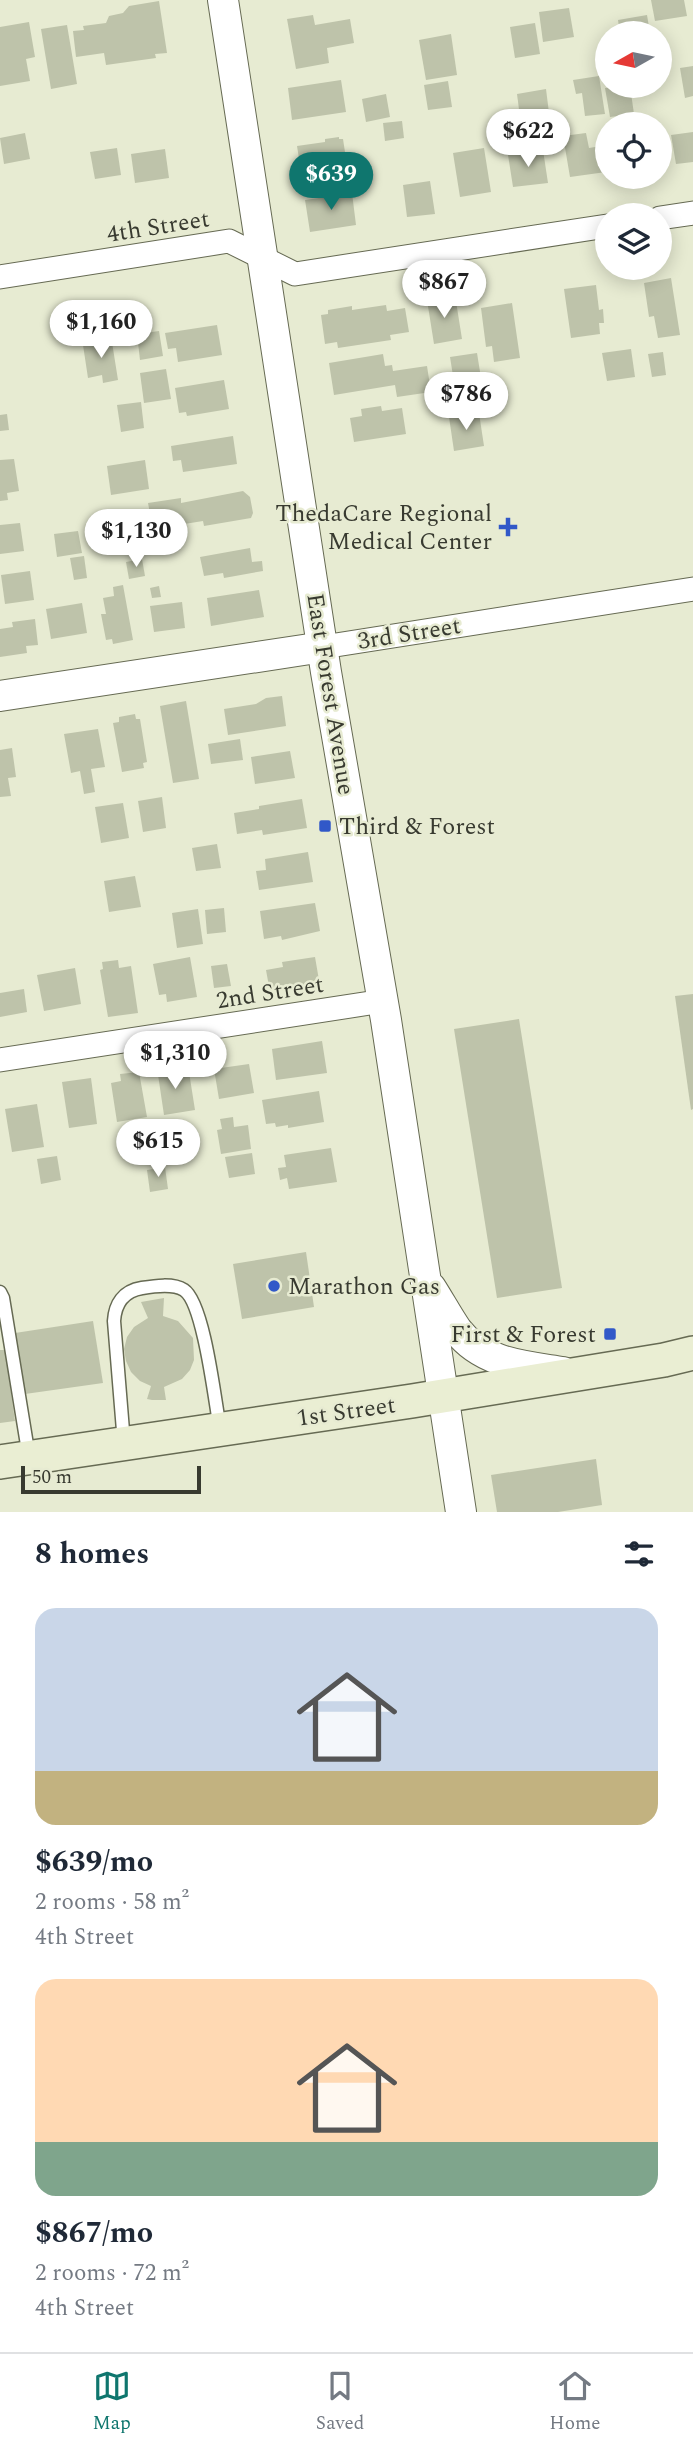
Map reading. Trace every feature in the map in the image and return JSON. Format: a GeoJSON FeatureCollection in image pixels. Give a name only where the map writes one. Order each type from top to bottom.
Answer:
{"type":"FeatureCollection","features":[{"type":"Feature","properties":{"kind":"main road","name":"1st Street"},"geometry":{"type":"LineString","coordinates":[[15,1460],[443,1396],[664,1360],[692,1353]]}},
{"type":"Feature","properties":{"kind":"street","name":"East Forest Avenue"},"geometry":{"type":"LineString","coordinates":[[223,0],[323,647],[383,1001],[461,1512]]}},
{"type":"Feature","properties":{"kind":"street"},"geometry":{"type":"LineString","coordinates":[[672,216],[693,213]]}},
{"type":"Feature","properties":{"kind":"street","name":"4th Street"},"geometry":{"type":"LineString","coordinates":[[0,277],[229,241],[295,274],[595,228]]}},
{"type":"Feature","properties":{"kind":"street","name":"3rd Street"},"geometry":{"type":"LineString","coordinates":[[0,696],[693,589]]}},
{"type":"Feature","properties":{"kind":"street","name":"2nd Street"},"geometry":{"type":"LineString","coordinates":[[0,1060],[383,1001]]}},
{"type":"Feature","properties":{"kind":"street"},"geometry":{"type":"LineString","coordinates":[[426,1279],[458,1332],[476,1348],[492,1358],[516,1365],[577,1374]]}},
{"type":"Feature","properties":{"kind":"lane"},"geometry":{"type":"LineString","coordinates":[[124,1444],[114,1345],[115,1309],[124,1295],[145,1287],[181,1288],[189,1294],[206,1346],[220,1429]]}},
{"type":"Feature","properties":{"kind":"lane"},"geometry":{"type":"LineString","coordinates":[[0,1292],[15,1460]]}},
{"type":"Feature","properties":{"kind":"building"},"geometry":{"type":"Polygon","coordinates":[[[651,0],[684,0],[687,16],[655,21],[651,0]]]}},
{"type":"Feature","properties":{"kind":"building"},"geometry":{"type":"Polygon","coordinates":[[[159,1],[167,53],[155,54],[156,58],[106,65],[104,53],[76,57],[73,31],[84,30],[83,26],[106,23],[109,16],[123,13],[129,6],[159,1]]]}},
{"type":"Feature","properties":{"kind":"building"},"geometry":{"type":"Polygon","coordinates":[[[569,8],[574,37],[543,42],[539,12],[569,8]]]}},
{"type":"Feature","properties":{"kind":"building"},"geometry":{"type":"Polygon","coordinates":[[[313,15],[315,25],[350,19],[354,43],[327,48],[329,63],[296,69],[287,19],[313,15]]]}},
{"type":"Feature","properties":{"kind":"building"},"geometry":{"type":"Polygon","coordinates":[[[647,15],[648,21],[618,21],[647,15]]]}},
{"type":"Feature","properties":{"kind":"building"},"geometry":{"type":"Polygon","coordinates":[[[29,22],[35,57],[26,59],[30,81],[0,86],[0,27],[29,22]]]}},
{"type":"Feature","properties":{"kind":"building"},"geometry":{"type":"Polygon","coordinates":[[[535,23],[540,54],[515,58],[510,27],[535,23]]]}},
{"type":"Feature","properties":{"kind":"building"},"geometry":{"type":"Polygon","coordinates":[[[67,25],[77,84],[51,89],[41,29],[67,25]]]}},
{"type":"Feature","properties":{"kind":"building"},"geometry":{"type":"Polygon","coordinates":[[[451,34],[457,75],[426,80],[419,40],[451,34]]]}},
{"type":"Feature","properties":{"kind":"building"},"geometry":{"type":"Polygon","coordinates":[[[693,66],[693,96],[685,98],[680,68],[693,66]]]}},
{"type":"Feature","properties":{"kind":"building"},"geometry":{"type":"Polygon","coordinates":[[[595,77],[595,98],[602,98],[605,112],[585,116],[582,93],[576,94],[573,80],[595,77]]]}},
{"type":"Feature","properties":{"kind":"building"},"geometry":{"type":"Polygon","coordinates":[[[341,80],[346,112],[292,120],[288,88],[341,80]]]}},
{"type":"Feature","properties":{"kind":"building"},"geometry":{"type":"Polygon","coordinates":[[[448,81],[452,107],[428,110],[424,85],[448,81]]]}},
{"type":"Feature","properties":{"kind":"building"},"geometry":{"type":"Polygon","coordinates":[[[546,89],[549,113],[520,117],[517,94],[546,89]]]}},
{"type":"Feature","properties":{"kind":"building"},"geometry":{"type":"Polygon","coordinates":[[[386,94],[390,117],[366,122],[362,99],[386,94]]]}},
{"type":"Feature","properties":{"kind":"building"},"geometry":{"type":"Polygon","coordinates":[[[607,98],[632,98],[634,112],[609,112],[607,98]]]}},
{"type":"Feature","properties":{"kind":"building"},"geometry":{"type":"Polygon","coordinates":[[[402,121],[404,138],[385,141],[383,123],[402,121]]]}},
{"type":"Feature","properties":{"kind":"building"},"geometry":{"type":"Polygon","coordinates":[[[693,132],[693,162],[676,164],[672,135],[693,132]]]}},
{"type":"Feature","properties":{"kind":"building"},"geometry":{"type":"Polygon","coordinates":[[[25,133],[30,159],[4,164],[0,138],[25,133]]]}},
{"type":"Feature","properties":{"kind":"building"},"geometry":{"type":"Polygon","coordinates":[[[586,133],[589,148],[595,147],[595,174],[570,177],[563,136],[586,133]]]}},
{"type":"Feature","properties":{"kind":"building"},"geometry":{"type":"Polygon","coordinates":[[[339,137],[343,139],[345,152],[350,152],[353,167],[347,168],[347,171],[302,177],[297,146],[339,137]]]}},
{"type":"Feature","properties":{"kind":"building"},"geometry":{"type":"Polygon","coordinates":[[[117,148],[121,175],[95,179],[90,152],[117,148]]]}},
{"type":"Feature","properties":{"kind":"building"},"geometry":{"type":"Polygon","coordinates":[[[484,148],[491,192],[460,197],[453,153],[484,148]]]}},
{"type":"Feature","properties":{"kind":"building"},"geometry":{"type":"Polygon","coordinates":[[[165,149],[169,178],[135,183],[131,154],[165,149]]]}},
{"type":"Feature","properties":{"kind":"building"},"geometry":{"type":"Polygon","coordinates":[[[543,150],[548,183],[513,187],[508,155],[543,150]]]}},
{"type":"Feature","properties":{"kind":"building"},"geometry":{"type":"Polygon","coordinates":[[[430,181],[435,214],[407,217],[403,185],[430,181]]]}},
{"type":"Feature","properties":{"kind":"building"},"geometry":{"type":"Polygon","coordinates":[[[352,193],[356,225],[310,232],[305,200],[352,193]]]}},
{"type":"Feature","properties":{"kind":"building"},"geometry":{"type":"Polygon","coordinates":[[[671,280],[680,335],[658,338],[654,316],[649,317],[644,283],[671,280]]]}},
{"type":"Feature","properties":{"kind":"building"},"geometry":{"type":"Polygon","coordinates":[[[596,285],[599,310],[603,309],[604,323],[599,323],[600,334],[571,338],[564,289],[596,285]]]}},
{"type":"Feature","properties":{"kind":"building"},"geometry":{"type":"Polygon","coordinates":[[[455,295],[462,339],[434,344],[427,300],[455,295]]]}},
{"type":"Feature","properties":{"kind":"building"},"geometry":{"type":"Polygon","coordinates":[[[512,303],[520,358],[494,362],[492,346],[486,347],[481,308],[512,303]]]}},
{"type":"Feature","properties":{"kind":"building"},"geometry":{"type":"Polygon","coordinates":[[[386,305],[387,311],[405,308],[409,332],[390,335],[391,340],[338,348],[337,342],[325,344],[321,315],[328,314],[328,310],[386,305]]]}},
{"type":"Feature","properties":{"kind":"building"},"geometry":{"type":"Polygon","coordinates":[[[217,325],[222,355],[178,362],[176,348],[168,349],[165,333],[217,325]]]}},
{"type":"Feature","properties":{"kind":"building"},"geometry":{"type":"Polygon","coordinates":[[[159,331],[163,356],[140,360],[137,334],[159,331]]]}},
{"type":"Feature","properties":{"kind":"building"},"geometry":{"type":"Polygon","coordinates":[[[111,336],[118,380],[103,383],[102,375],[88,378],[83,345],[97,342],[97,338],[111,336]]]}},
{"type":"Feature","properties":{"kind":"building"},"geometry":{"type":"Polygon","coordinates":[[[631,349],[635,377],[607,381],[602,353],[631,349]]]}},
{"type":"Feature","properties":{"kind":"building"},"geometry":{"type":"Polygon","coordinates":[[[663,352],[666,375],[652,377],[648,354],[663,352]]]}},
{"type":"Feature","properties":{"kind":"building"},"geometry":{"type":"Polygon","coordinates":[[[477,353],[481,378],[454,382],[450,357],[477,353]]]}},
{"type":"Feature","properties":{"kind":"building"},"geometry":{"type":"Polygon","coordinates":[[[383,354],[385,366],[392,365],[393,371],[427,366],[431,392],[397,397],[395,385],[334,395],[329,363],[383,354]]]}},
{"type":"Feature","properties":{"kind":"building"},"geometry":{"type":"Polygon","coordinates":[[[166,369],[171,399],[144,403],[140,373],[166,369]]]}},
{"type":"Feature","properties":{"kind":"building"},"geometry":{"type":"Polygon","coordinates":[[[224,380],[229,409],[187,416],[186,412],[179,413],[175,388],[224,380]]]}},
{"type":"Feature","properties":{"kind":"building"},"geometry":{"type":"Polygon","coordinates":[[[141,402],[144,428],[121,432],[117,405],[141,402]]]}},
{"type":"Feature","properties":{"kind":"building"},"geometry":{"type":"Polygon","coordinates":[[[381,406],[382,411],[402,408],[406,434],[354,442],[350,418],[362,416],[361,409],[381,406]]]}},
{"type":"Feature","properties":{"kind":"building"},"geometry":{"type":"Polygon","coordinates":[[[479,413],[484,446],[454,451],[449,417],[479,413]]]}},
{"type":"Feature","properties":{"kind":"building"},"geometry":{"type":"Polygon","coordinates":[[[7,414],[9,430],[0,431],[0,415],[7,414]]]}},
{"type":"Feature","properties":{"kind":"building"},"geometry":{"type":"Polygon","coordinates":[[[233,436],[237,464],[183,472],[181,460],[173,461],[171,446],[233,436]]]}},
{"type":"Feature","properties":{"kind":"building"},"geometry":{"type":"Polygon","coordinates":[[[14,459],[19,491],[7,493],[8,500],[0,501],[0,460],[14,459]]]}},
{"type":"Feature","properties":{"kind":"building"},"geometry":{"type":"Polygon","coordinates":[[[145,460],[149,489],[111,495],[107,466],[145,460]]]}},
{"type":"Feature","properties":{"kind":"building"},"geometry":{"type":"Polygon","coordinates":[[[243,491],[250,497],[253,513],[251,518],[204,526],[203,521],[153,529],[148,503],[181,498],[181,503],[243,491]]]}},
{"type":"Feature","properties":{"kind":"building"},"geometry":{"type":"Polygon","coordinates":[[[20,523],[24,551],[0,554],[0,525],[20,523]]]}},
{"type":"Feature","properties":{"kind":"building"},"geometry":{"type":"Polygon","coordinates":[[[78,531],[82,553],[57,557],[54,534],[78,531]]]}},
{"type":"Feature","properties":{"kind":"building"},"geometry":{"type":"Polygon","coordinates":[[[250,548],[252,562],[262,561],[263,571],[224,578],[223,573],[204,576],[200,557],[250,548]]]}},
{"type":"Feature","properties":{"kind":"building"},"geometry":{"type":"Polygon","coordinates":[[[84,556],[87,578],[74,580],[70,558],[84,556]]]}},
{"type":"Feature","properties":{"kind":"building"},"geometry":{"type":"Polygon","coordinates":[[[142,559],[145,576],[129,579],[126,562],[142,559]]]}},
{"type":"Feature","properties":{"kind":"building"},"geometry":{"type":"Polygon","coordinates":[[[30,571],[34,600],[5,604],[1,575],[30,571]]]}},
{"type":"Feature","properties":{"kind":"building"},"geometry":{"type":"Polygon","coordinates":[[[123,585],[133,640],[113,644],[112,639],[106,640],[101,614],[106,614],[103,598],[114,596],[113,587],[123,585]]]}},
{"type":"Feature","properties":{"kind":"building"},"geometry":{"type":"Polygon","coordinates":[[[159,586],[161,597],[152,598],[150,588],[159,586]]]}},
{"type":"Feature","properties":{"kind":"building"},"geometry":{"type":"Polygon","coordinates":[[[259,590],[264,617],[211,626],[207,598],[259,590]]]}},
{"type":"Feature","properties":{"kind":"building"},"geometry":{"type":"Polygon","coordinates":[[[182,602],[185,628],[154,632],[150,606],[182,602]]]}},
{"type":"Feature","properties":{"kind":"building"},"geometry":{"type":"Polygon","coordinates":[[[82,603],[87,633],[51,639],[46,609],[82,603]]]}},
{"type":"Feature","properties":{"kind":"building"},"geometry":{"type":"Polygon","coordinates":[[[35,619],[38,645],[26,646],[27,653],[0,657],[0,629],[13,627],[12,622],[35,619]]]}},
{"type":"Feature","properties":{"kind":"building"},"geometry":{"type":"Polygon","coordinates":[[[282,696],[286,726],[228,735],[224,709],[256,704],[266,698],[282,696]]]}},
{"type":"Feature","properties":{"kind":"building"},"geometry":{"type":"Polygon","coordinates":[[[186,701],[199,779],[173,783],[160,706],[186,701]]]}},
{"type":"Feature","properties":{"kind":"building"},"geometry":{"type":"Polygon","coordinates":[[[135,714],[136,719],[140,719],[147,762],[143,763],[144,768],[122,772],[113,723],[119,722],[119,717],[135,714]]]}},
{"type":"Feature","properties":{"kind":"building"},"geometry":{"type":"Polygon","coordinates":[[[98,729],[105,767],[91,769],[95,792],[84,794],[80,771],[71,773],[64,734],[98,729]]]}},
{"type":"Feature","properties":{"kind":"building"},"geometry":{"type":"Polygon","coordinates":[[[240,739],[243,760],[211,764],[208,744],[240,739]]]}},
{"type":"Feature","properties":{"kind":"building"},"geometry":{"type":"Polygon","coordinates":[[[12,748],[16,777],[8,778],[11,796],[0,797],[0,750],[12,748]]]}},
{"type":"Feature","properties":{"kind":"building"},"geometry":{"type":"Polygon","coordinates":[[[290,751],[295,778],[255,784],[251,757],[290,751]]]}},
{"type":"Feature","properties":{"kind":"building"},"geometry":{"type":"Polygon","coordinates":[[[162,797],[166,828],[143,832],[138,801],[162,797]]]}},
{"type":"Feature","properties":{"kind":"building"},"geometry":{"type":"Polygon","coordinates":[[[302,799],[307,828],[263,835],[262,830],[237,834],[234,813],[302,799]]]}},
{"type":"Feature","properties":{"kind":"building"},"geometry":{"type":"Polygon","coordinates":[[[123,803],[129,838],[101,843],[95,807],[123,803]]]}},
{"type":"Feature","properties":{"kind":"building"},"geometry":{"type":"Polygon","coordinates":[[[217,844],[221,868],[196,871],[192,848],[217,844]]]}},
{"type":"Feature","properties":{"kind":"building"},"geometry":{"type":"Polygon","coordinates":[[[308,852],[313,882],[259,890],[256,871],[266,870],[265,859],[308,852]]]}},
{"type":"Feature","properties":{"kind":"building"},"geometry":{"type":"Polygon","coordinates":[[[135,876],[141,907],[109,912],[104,881],[135,876]]]}},
{"type":"Feature","properties":{"kind":"building"},"geometry":{"type":"Polygon","coordinates":[[[315,903],[320,931],[282,940],[281,936],[264,939],[260,911],[315,903]]]}},
{"type":"Feature","properties":{"kind":"building"},"geometry":{"type":"Polygon","coordinates":[[[224,908],[226,932],[207,934],[205,910],[224,908]]]}},
{"type":"Feature","properties":{"kind":"building"},"geometry":{"type":"Polygon","coordinates":[[[198,909],[203,944],[177,948],[172,913],[198,909]]]}},
{"type":"Feature","properties":{"kind":"building"},"geometry":{"type":"Polygon","coordinates":[[[190,957],[197,997],[167,1002],[166,994],[159,995],[153,964],[190,957]]]}},
{"type":"Feature","properties":{"kind":"building"},"geometry":{"type":"Polygon","coordinates":[[[315,957],[320,986],[270,992],[266,970],[283,967],[282,962],[315,957]]]}},
{"type":"Feature","properties":{"kind":"building"},"geometry":{"type":"Polygon","coordinates":[[[118,960],[119,968],[131,966],[138,1013],[108,1017],[100,970],[103,969],[102,962],[118,960]]]}},
{"type":"Feature","properties":{"kind":"building"},"geometry":{"type":"Polygon","coordinates":[[[227,964],[231,986],[214,988],[211,966],[227,964]]]}},
{"type":"Feature","properties":{"kind":"building"},"geometry":{"type":"Polygon","coordinates":[[[75,968],[81,1004],[44,1011],[37,975],[75,968]]]}},
{"type":"Feature","properties":{"kind":"building"},"geometry":{"type":"Polygon","coordinates":[[[24,989],[27,1012],[0,1017],[0,993],[24,989]]]}},
{"type":"Feature","properties":{"kind":"building"},"geometry":{"type":"Polygon","coordinates":[[[693,994],[693,1109],[691,1110],[675,996],[693,994]]]}},
{"type":"Feature","properties":{"kind":"building"},"geometry":{"type":"Polygon","coordinates":[[[519,1019],[562,1288],[497,1298],[454,1029],[519,1019]]]}},
{"type":"Feature","properties":{"kind":"building"},"geometry":{"type":"Polygon","coordinates":[[[322,1041],[327,1073],[276,1080],[272,1049],[322,1041]]]}},
{"type":"Feature","properties":{"kind":"building"},"geometry":{"type":"Polygon","coordinates":[[[249,1064],[254,1093],[219,1099],[214,1069],[249,1064]]]}},
{"type":"Feature","properties":{"kind":"building"},"geometry":{"type":"Polygon","coordinates":[[[176,1065],[178,1073],[189,1072],[195,1110],[164,1115],[157,1068],[176,1065]]]}},
{"type":"Feature","properties":{"kind":"building"},"geometry":{"type":"Polygon","coordinates":[[[139,1072],[147,1117],[117,1122],[111,1083],[121,1081],[120,1074],[139,1072]]]}},
{"type":"Feature","properties":{"kind":"building"},"geometry":{"type":"Polygon","coordinates":[[[91,1078],[97,1124],[69,1128],[62,1082],[91,1078]]]}},
{"type":"Feature","properties":{"kind":"building"},"geometry":{"type":"Polygon","coordinates":[[[319,1091],[324,1122],[288,1128],[288,1125],[276,1127],[275,1123],[266,1124],[262,1100],[319,1091]]]}},
{"type":"Feature","properties":{"kind":"building"},"geometry":{"type":"Polygon","coordinates":[[[37,1104],[44,1147],[12,1152],[5,1109],[37,1104]]]}},
{"type":"Feature","properties":{"kind":"building"},"geometry":{"type":"Polygon","coordinates":[[[233,1117],[234,1127],[248,1125],[251,1149],[221,1154],[217,1130],[222,1129],[220,1119],[233,1117]]]}},
{"type":"Feature","properties":{"kind":"building"},"geometry":{"type":"Polygon","coordinates":[[[331,1148],[337,1182],[289,1189],[287,1178],[280,1180],[278,1168],[286,1167],[284,1155],[331,1148]]]}},
{"type":"Feature","properties":{"kind":"building"},"geometry":{"type":"Polygon","coordinates":[[[252,1153],[255,1174],[229,1178],[225,1157],[252,1153]]]}},
{"type":"Feature","properties":{"kind":"building"},"geometry":{"type":"Polygon","coordinates":[[[57,1156],[61,1180],[41,1184],[37,1159],[57,1156]]]}},
{"type":"Feature","properties":{"kind":"building"},"geometry":{"type":"Polygon","coordinates":[[[165,1167],[168,1189],[150,1192],[147,1170],[165,1167]]]}},
{"type":"Feature","properties":{"kind":"building","name":"Marathon Gas"},"geometry":{"type":"Polygon","coordinates":[[[306,1252],[314,1307],[242,1319],[233,1264],[306,1252]]]}},
{"type":"Feature","properties":{"kind":"building"},"geometry":{"type":"Polygon","coordinates":[[[164,1298],[163,1316],[178,1321],[193,1338],[194,1360],[182,1379],[164,1387],[166,1400],[152,1400],[147,1399],[151,1386],[140,1381],[131,1372],[124,1349],[127,1337],[134,1327],[148,1318],[141,1302],[164,1298]]]}},
{"type":"Feature","properties":{"kind":"building"},"geometry":{"type":"Polygon","coordinates":[[[93,1321],[103,1383],[25,1394],[15,1333],[93,1321]]]}},
{"type":"Feature","properties":{"kind":"building"},"geometry":{"type":"Polygon","coordinates":[[[0,1350],[5,1350],[15,1421],[0,1423],[0,1350]]]}},
{"type":"Feature","properties":{"kind":"building"},"geometry":{"type":"Polygon","coordinates":[[[596,1459],[602,1505],[558,1512],[497,1512],[491,1475],[596,1459]]]}},
{"type":"Feature","properties":{"kind":"place","name":"ThedaCare Regional Medical Center"},"geometry":{"type":"Point","coordinates":[508,527]}},
{"type":"Feature","properties":{"kind":"place","name":"Third & Forest"},"geometry":{"type":"Point","coordinates":[325,826]}},
{"type":"Feature","properties":{"kind":"place","name":"Marathon Gas"},"geometry":{"type":"Point","coordinates":[274,1286]}},
{"type":"Feature","properties":{"kind":"place","name":"First & Forest"},"geometry":{"type":"Point","coordinates":[610,1334]}}]}
